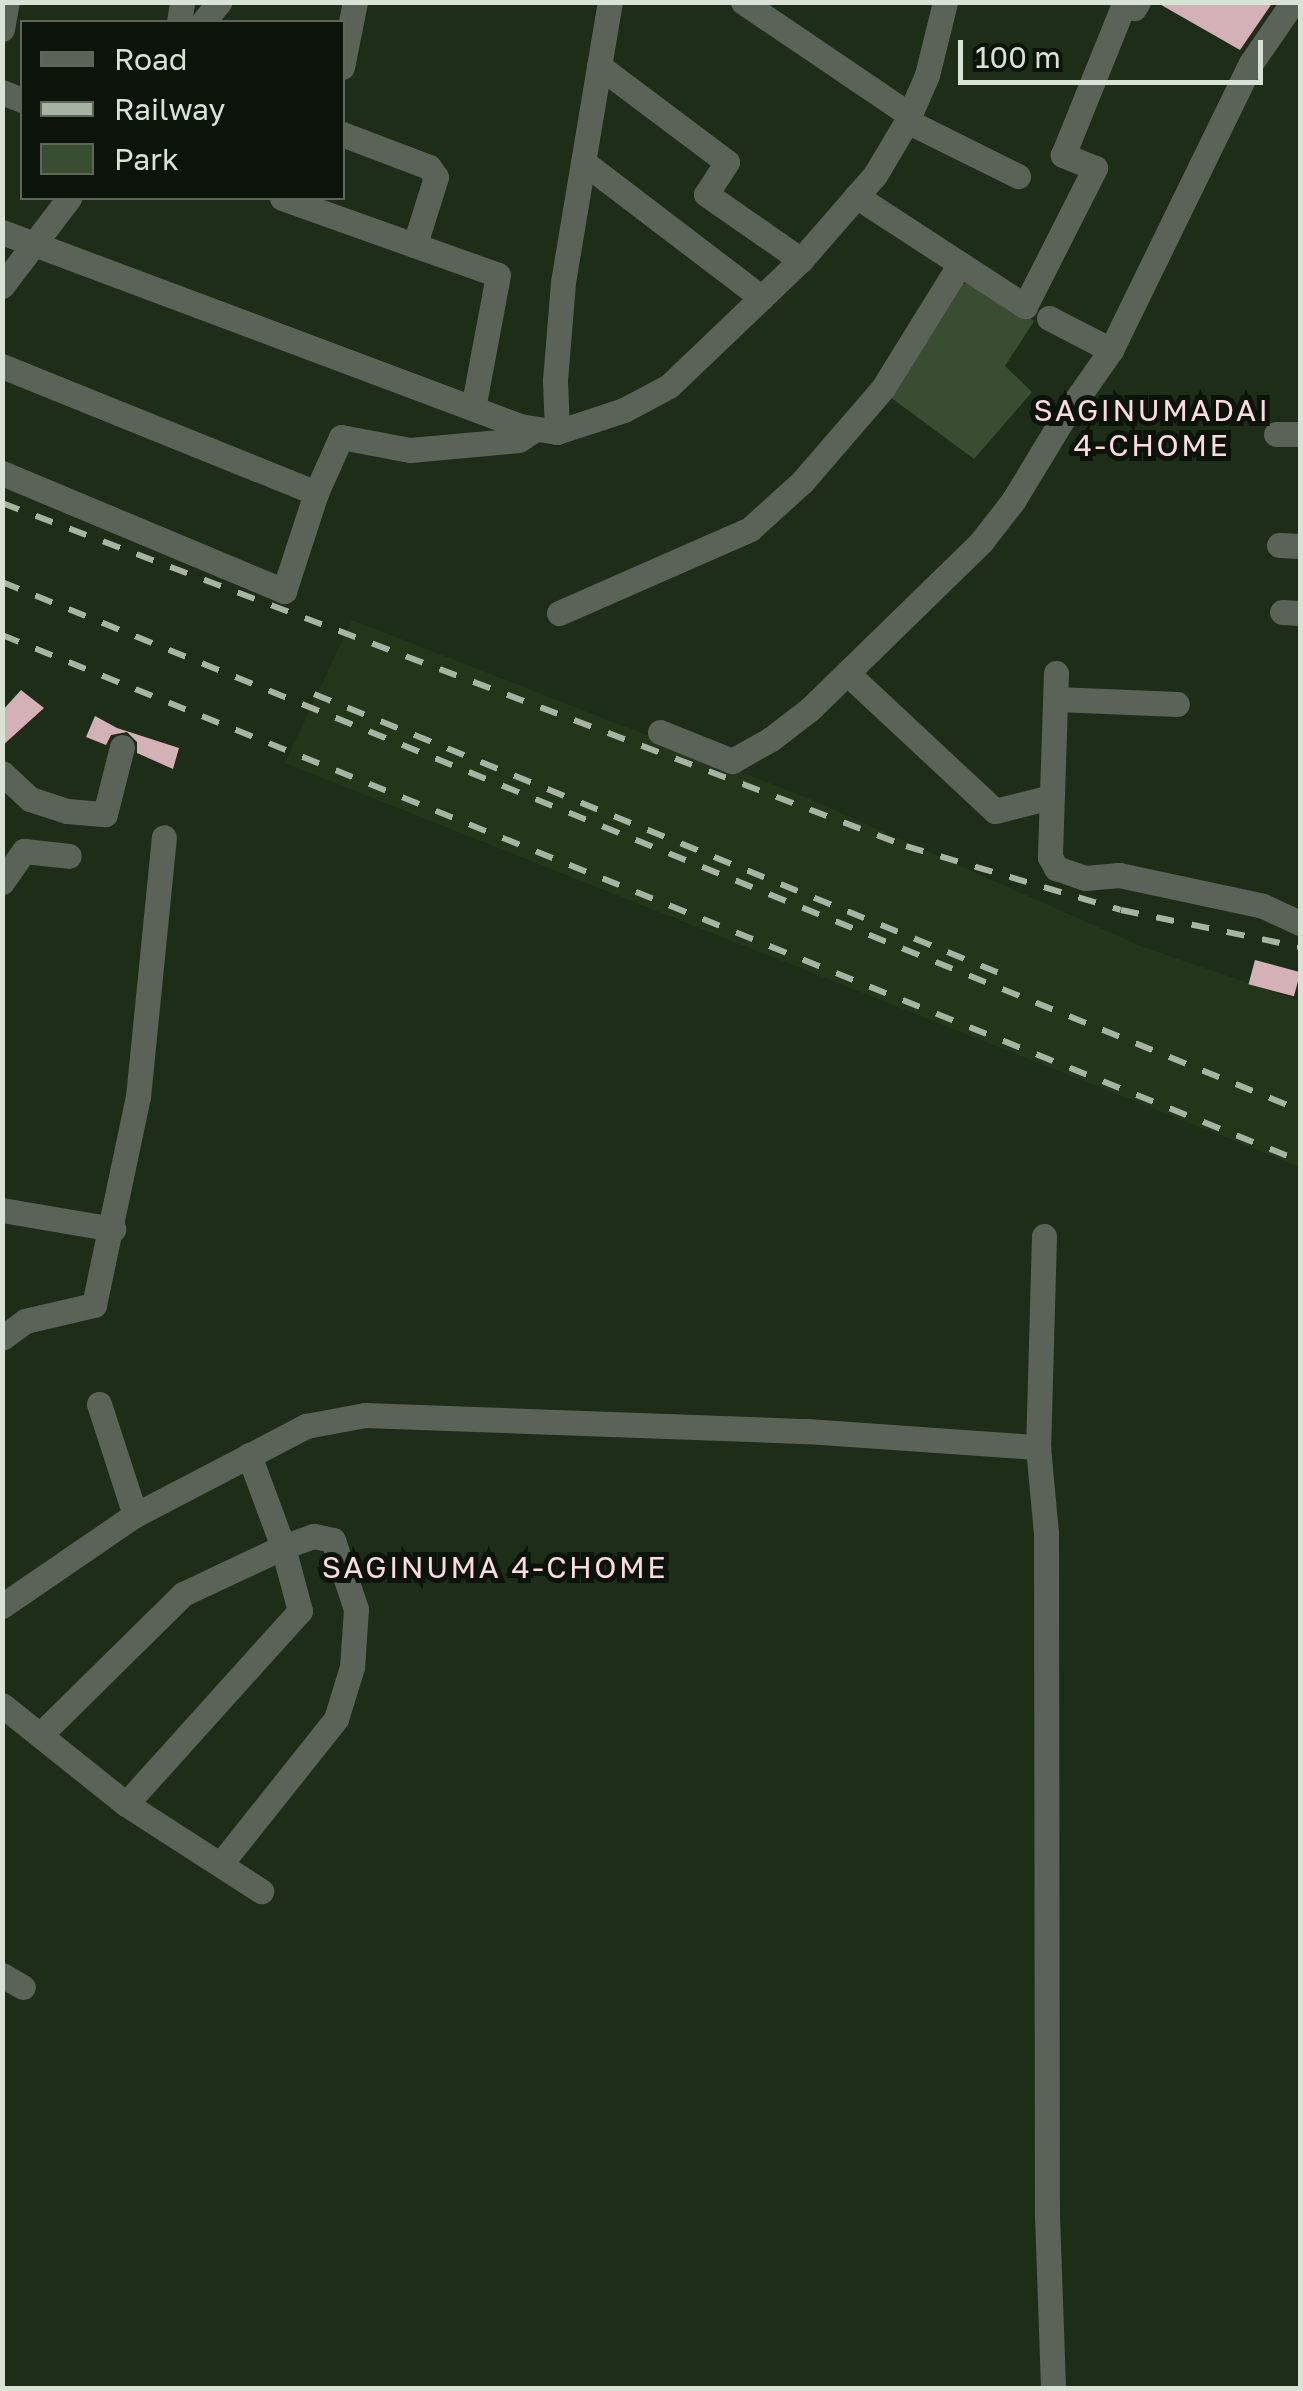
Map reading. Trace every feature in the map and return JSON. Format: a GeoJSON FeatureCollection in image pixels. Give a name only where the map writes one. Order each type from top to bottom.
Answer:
{"type":"FeatureCollection","features":[{"type":"Feature","properties":{"kind":"street"},"geometry":{"type":"LineString","coordinates":[[2,29],[6,2]]}},
{"type":"Feature","properties":{"kind":"street"},"geometry":{"type":"LineString","coordinates":[[345,51],[355,2]]}},
{"type":"Feature","properties":{"kind":"street"},"geometry":{"type":"LineString","coordinates":[[545,431],[555,380],[564,282],[610,2]]}},
{"type":"Feature","properties":{"kind":"street"},"geometry":{"type":"LineString","coordinates":[[743,2],[908,118],[1018,176]]}},
{"type":"Feature","properties":{"kind":"street"},"geometry":{"type":"LineString","coordinates":[[2,472],[284,591],[316,493],[341,437],[410,450],[519,440],[624,410],[669,386],[801,260],[875,175],[927,75],[945,2]]}},
{"type":"Feature","properties":{"kind":"street"},"geometry":{"type":"LineString","coordinates":[[856,196],[1025,306],[1095,168],[1063,155],[1124,4],[1134,8],[1138,2]]}},
{"type":"Feature","properties":{"kind":"street"},"geometry":{"type":"LineString","coordinates":[[660,732],[732,760],[771,738],[847,673],[981,542],[1013,502],[1062,420],[1111,350],[1250,63],[1293,2]]}},
{"type":"Feature","properties":{"kind":"street"},"geometry":{"type":"LineString","coordinates":[[599,66],[727,162],[706,194],[801,260]]}},
{"type":"Feature","properties":{"kind":"street"},"geometry":{"type":"LineString","coordinates":[[345,135],[430,167],[436,176],[414,244]]}},
{"type":"Feature","properties":{"kind":"street"},"geometry":{"type":"LineString","coordinates":[[586,164],[762,298]]}},
{"type":"Feature","properties":{"kind":"street"},"geometry":{"type":"LineString","coordinates":[[7,278],[66,200]]}},
{"type":"Feature","properties":{"kind":"street"},"geometry":{"type":"LineString","coordinates":[[288,200],[498,275],[473,408]]}},
{"type":"Feature","properties":{"kind":"street"},"geometry":{"type":"LineString","coordinates":[[2,232],[473,408],[545,431]]}},
{"type":"Feature","properties":{"kind":"street"},"geometry":{"type":"LineString","coordinates":[[558,614],[750,529],[802,482],[883,388],[960,264]]}},
{"type":"Feature","properties":{"kind":"street"},"geometry":{"type":"LineString","coordinates":[[1049,318],[1111,350]]}},
{"type":"Feature","properties":{"kind":"street"},"geometry":{"type":"LineString","coordinates":[[2,366],[316,493]]}},
{"type":"Feature","properties":{"kind":"street"},"geometry":{"type":"LineString","coordinates":[[847,673],[995,811],[1051,797]]}},
{"type":"Feature","properties":{"kind":"street"},"geometry":{"type":"LineString","coordinates":[[1178,704],[1056,686],[1050,858],[1056,868],[1085,878],[1119,876],[1263,906],[1300,924]]}},
{"type":"Feature","properties":{"kind":"street"},"geometry":{"type":"LineString","coordinates":[[2,773],[30,799],[67,810],[105,814],[122,747]]}},
{"type":"Feature","properties":{"kind":"street"},"geometry":{"type":"LineString","coordinates":[[2,1338],[25,1322],[94,1305],[114,1229],[138,1096],[164,837]]}},
{"type":"Feature","properties":{"kind":"street"},"geometry":{"type":"LineString","coordinates":[[2,882],[24,851],[70,856]]}},
{"type":"Feature","properties":{"kind":"street"},"geometry":{"type":"LineString","coordinates":[[2,1210],[114,1229]]}},
{"type":"Feature","properties":{"kind":"street"},"geometry":{"type":"LineString","coordinates":[[1044,1236],[1038,1447],[1046,1533],[1047,2196],[1053,2388]]}},
{"type":"Feature","properties":{"kind":"street"},"geometry":{"type":"LineString","coordinates":[[99,1404],[135,1515]]}},
{"type":"Feature","properties":{"kind":"street"},"geometry":{"type":"LineString","coordinates":[[2,1606],[135,1515],[306,1426],[400,1414],[1038,1447]]}},
{"type":"Feature","properties":{"kind":"street"},"geometry":{"type":"LineString","coordinates":[[126,1804],[300,1611],[283,1547],[250,1456]]}},
{"type":"Feature","properties":{"kind":"street"},"geometry":{"type":"LineString","coordinates":[[40,1735],[183,1594],[283,1547],[314,1536],[333,1540],[356,1609],[352,1668],[336,1719],[220,1865]]}},
{"type":"Feature","properties":{"kind":"street"},"geometry":{"type":"LineString","coordinates":[[2,1705],[126,1804],[261,1891]]}},
{"type":"Feature","properties":{"kind":"shaded area"},"geometry":{"type":"Polygon","coordinates":[[[352,620],[805,797],[1143,947],[1300,1001],[1300,1167],[285,763],[352,620]]]}},
{"type":"Feature","properties":{"kind":"green space"},"geometry":{"type":"Polygon","coordinates":[[[973,282],[1034,321],[1005,366],[1032,392],[974,459],[886,394],[962,284],[973,282]]]}},
{"type":"Feature","properties":{"kind":"building"},"geometry":{"type":"Polygon","coordinates":[[[1156,2],[1273,2],[1240,50],[1156,2]]]}},
{"type":"Feature","properties":{"kind":"building"},"geometry":{"type":"Polygon","coordinates":[[[21,690],[44,708],[2,746],[2,711],[21,690]]]}},
{"type":"Feature","properties":{"kind":"building"},"geometry":{"type":"Polygon","coordinates":[[[95,716],[117,728],[179,748],[173,769],[137,753],[137,742],[127,732],[111,735],[106,745],[86,737],[95,716]]]}},
{"type":"Feature","properties":{"kind":"building"},"geometry":{"type":"Polygon","coordinates":[[[1255,960],[1300,972],[1294,996],[1249,984],[1255,960]]]}},
{"type":"Feature","properties":{"kind":"railway"},"geometry":{"type":"LineString","coordinates":[[2,503],[906,846],[1121,910],[1300,947]]}},
{"type":"Feature","properties":{"kind":"railway"},"geometry":{"type":"LineString","coordinates":[[2,582],[1300,1110]]}},
{"type":"Feature","properties":{"kind":"railway"},"geometry":{"type":"LineString","coordinates":[[2,635],[1300,1161]]}},
{"type":"Feature","properties":{"kind":"railway"},"geometry":{"type":"LineString","coordinates":[[314,694],[1004,975]]}},
{"type":"Feature","properties":{"kind":"district","name":"SAGINUMADAI 4-CHOME"},"geometry":{"type":"Point","coordinates":[1152,427]}},
{"type":"Feature","properties":{"kind":"district","name":"SAGINUMA 4-CHOME"},"geometry":{"type":"Point","coordinates":[495,1567]}}]}
